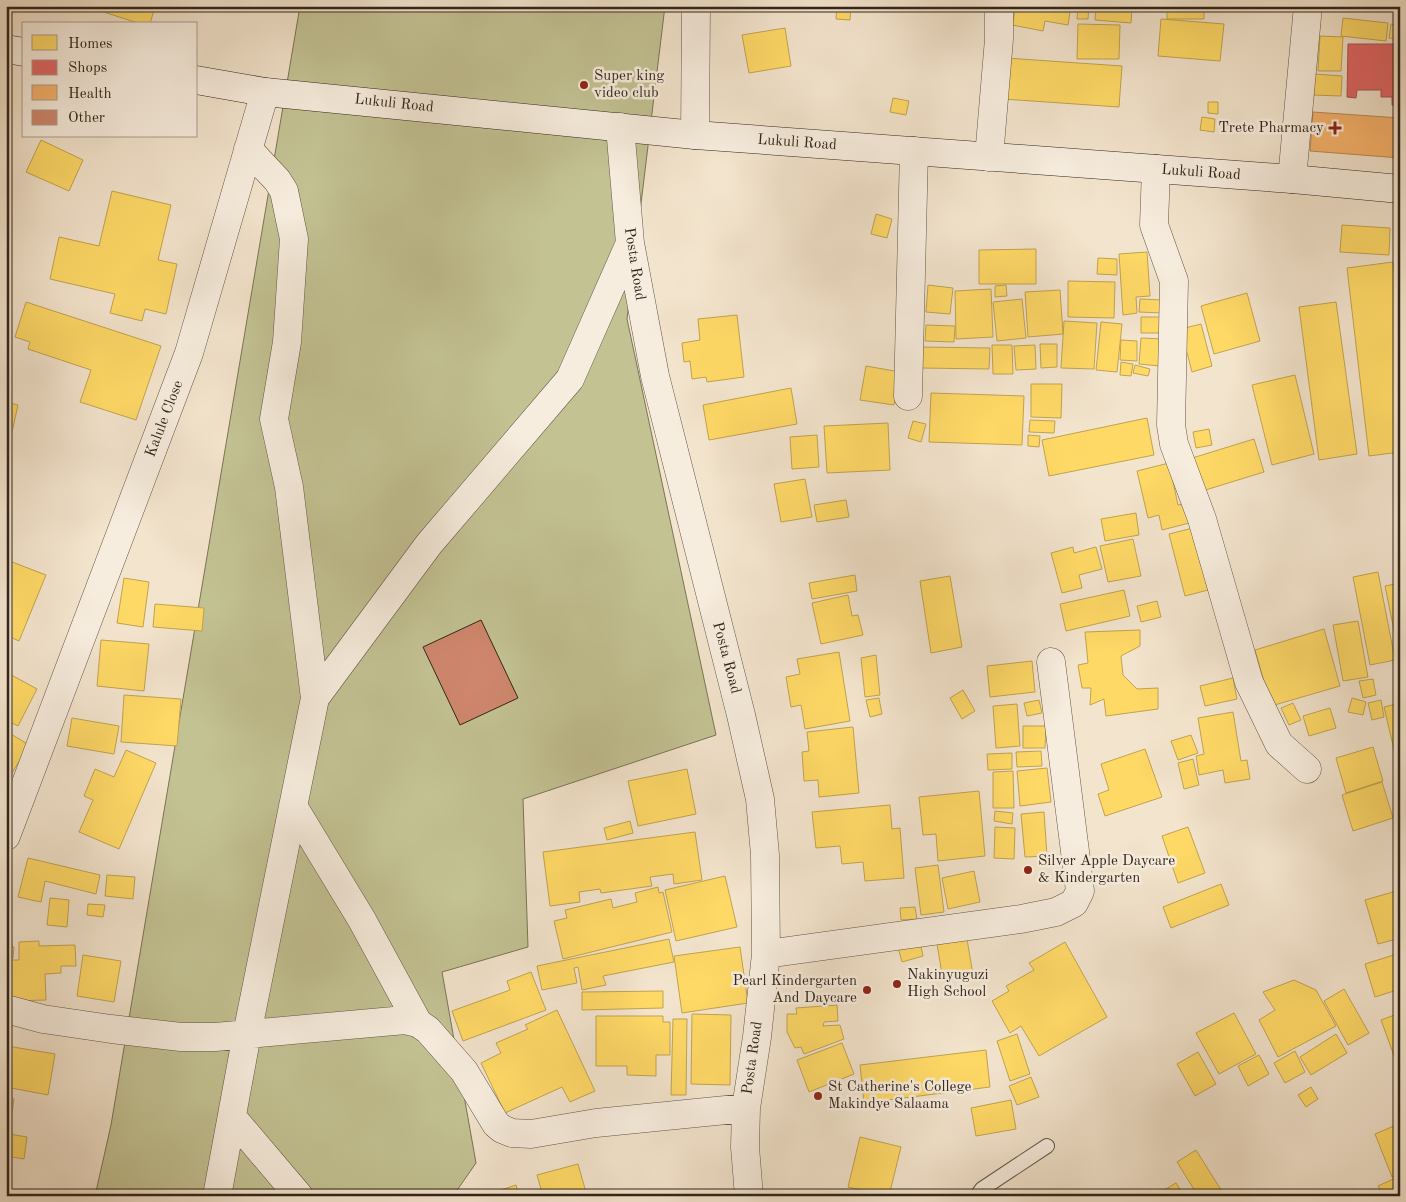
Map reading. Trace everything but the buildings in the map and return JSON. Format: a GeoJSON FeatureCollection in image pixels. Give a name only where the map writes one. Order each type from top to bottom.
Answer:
{"type":"FeatureCollection","features":[{"type":"Feature","properties":{"kind":"street"},"geometry":{"type":"LineString","coordinates":[[695,135],[696,6]]}},
{"type":"Feature","properties":{"kind":"street"},"geometry":{"type":"LineString","coordinates":[[989,157],[999,39],[999,6]]}},
{"type":"Feature","properties":{"kind":"street"},"geometry":{"type":"LineString","coordinates":[[1292,180],[1308,6]]}},
{"type":"Feature","properties":{"kind":"street"},"geometry":{"type":"LineString","coordinates":[[6,49],[22,52]]}},
{"type":"Feature","properties":{"kind":"street","name":"Lukuli Road"},"geometry":{"type":"LineString","coordinates":[[198,80],[265,92],[695,135],[1400,189]]}},
{"type":"Feature","properties":{"kind":"street","name":"Kalule Close"},"geometry":{"type":"LineString","coordinates":[[6,836],[190,353],[265,92]]}},
{"type":"Feature","properties":{"kind":"street","name":"Posta Road"},"geometry":{"type":"LineString","coordinates":[[620,127],[630,243],[655,376],[741,715],[760,799],[764,854],[766,954],[757,1036],[746,1108],[747,1195]]}},
{"type":"Feature","properties":{"kind":"street"},"geometry":{"type":"LineString","coordinates":[[217,1196],[247,1034],[315,698],[289,487],[274,419],[287,342],[294,239],[284,191],[277,180],[248,149]]}},
{"type":"Feature","properties":{"kind":"street"},"geometry":{"type":"LineString","coordinates":[[908,396],[914,152]]}},
{"type":"Feature","properties":{"kind":"street"},"geometry":{"type":"LineString","coordinates":[[1156,169],[1154,225],[1174,281],[1171,425],[1174,444],[1202,519],[1250,682],[1279,744],[1307,769]]}},
{"type":"Feature","properties":{"kind":"street"},"geometry":{"type":"LineString","coordinates":[[315,698],[429,544],[570,379],[630,243]]}},
{"type":"Feature","properties":{"kind":"street"},"geometry":{"type":"LineString","coordinates":[[766,954],[1021,919],[1056,912],[1074,903],[1080,891],[1051,662]]}},
{"type":"Feature","properties":{"kind":"street"},"geometry":{"type":"LineString","coordinates":[[292,806],[362,920],[418,1023]]}},
{"type":"Feature","properties":{"kind":"street"},"geometry":{"type":"LineString","coordinates":[[6,1009],[43,1019],[181,1037],[215,1037],[405,1020],[418,1023],[428,1030],[464,1070],[496,1124],[512,1133],[531,1134],[596,1123],[746,1108]]}},
{"type":"Feature","properties":{"kind":"street"},"geometry":{"type":"LineString","coordinates":[[232,1117],[299,1196]]}},
{"type":"Feature","properties":{"kind":"lane"},"geometry":{"type":"LineString","coordinates":[[977,1196],[982,1189],[1047,1146]]}},
{"type":"Feature","properties":{"kind":"shaded area"},"geometry":{"type":"Polygon","coordinates":[[[300,6],[665,6],[627,319],[716,735],[523,799],[528,947],[442,972],[476,1163],[453,1196],[95,1196],[111,1125],[300,6]]]}},
{"type":"Feature","properties":{"kind":"place","name":"Super king video club"},"geometry":{"type":"Point","coordinates":[584,85]}},
{"type":"Feature","properties":{"kind":"place","name":"Trete Pharmacy"},"geometry":{"type":"Point","coordinates":[1335,128]}},
{"type":"Feature","properties":{"kind":"place","name":"Silver Apple Daycare & Kindergarten"},"geometry":{"type":"Point","coordinates":[1028,870]}},
{"type":"Feature","properties":{"kind":"place","name":"Nakinyuguzi High School"},"geometry":{"type":"Point","coordinates":[897,984]}},
{"type":"Feature","properties":{"kind":"place","name":"Pearl Kindergarten And Daycare"},"geometry":{"type":"Point","coordinates":[867,990]}},
{"type":"Feature","properties":{"kind":"place","name":"St Catherine's College Makindye Salaama"},"geometry":{"type":"Point","coordinates":[818,1096]}}]}
